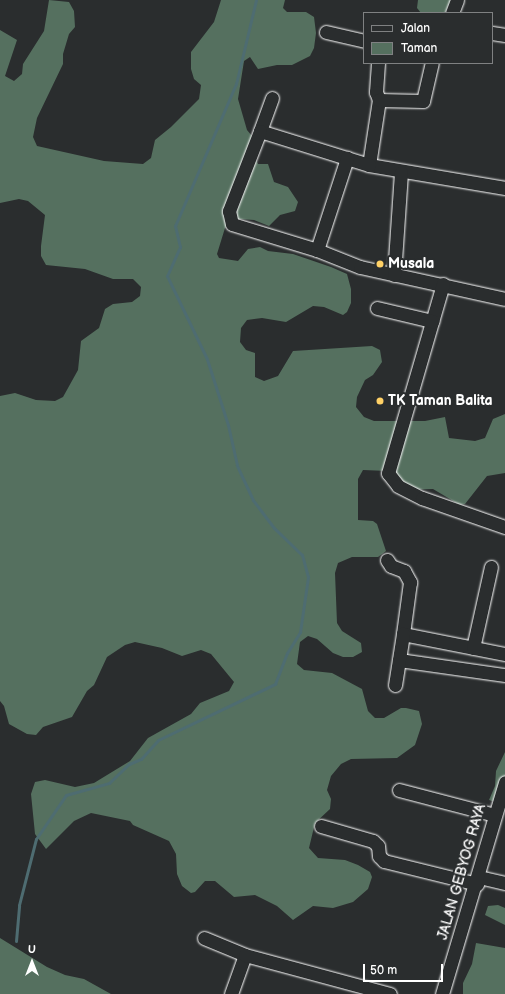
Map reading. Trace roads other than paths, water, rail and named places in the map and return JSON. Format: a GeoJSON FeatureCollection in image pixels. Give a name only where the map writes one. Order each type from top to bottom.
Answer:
{"type":"FeatureCollection","features":[{"type":"Feature","properties":{"kind":"street"},"geometry":{"type":"LineString","coordinates":[[452,12],[457,0]]}},
{"type":"Feature","properties":{"kind":"street"},"geometry":{"type":"LineString","coordinates":[[326,32],[363,41]]}},
{"type":"Feature","properties":{"kind":"street"},"geometry":{"type":"LineString","coordinates":[[493,33],[505,35]]}},
{"type":"Feature","properties":{"kind":"street"},"geometry":{"type":"LineString","coordinates":[[369,165],[379,100],[376,92],[378,64]]}},
{"type":"Feature","properties":{"kind":"street"},"geometry":{"type":"LineString","coordinates":[[379,100],[423,101],[425,98],[432,64]]}},
{"type":"Feature","properties":{"kind":"street"},"geometry":{"type":"LineString","coordinates":[[272,98],[232,199],[229,211],[232,224],[317,250],[360,267],[443,284],[505,299]]}},
{"type":"Feature","properties":{"kind":"street"},"geometry":{"type":"LineString","coordinates":[[260,131],[369,165],[401,172],[505,188]]}},
{"type":"Feature","properties":{"kind":"street"},"geometry":{"type":"LineString","coordinates":[[317,250],[347,158]]}},
{"type":"Feature","properties":{"kind":"street"},"geometry":{"type":"LineString","coordinates":[[394,275],[401,172]]}},
{"type":"Feature","properties":{"kind":"street"},"geometry":{"type":"LineString","coordinates":[[443,284],[389,468],[389,476],[398,486],[422,498],[505,527]]}},
{"type":"Feature","properties":{"kind":"street"},"geometry":{"type":"LineString","coordinates":[[377,308],[432,321]]}},
{"type":"Feature","properties":{"kind":"street"},"geometry":{"type":"LineString","coordinates":[[387,560],[391,566],[404,572],[410,582],[407,635],[399,660],[395,685]]}},
{"type":"Feature","properties":{"kind":"street"},"geometry":{"type":"LineString","coordinates":[[473,648],[491,567]]}},
{"type":"Feature","properties":{"kind":"street"},"geometry":{"type":"LineString","coordinates":[[407,635],[505,654]]}},
{"type":"Feature","properties":{"kind":"street"},"geometry":{"type":"LineString","coordinates":[[399,660],[505,676]]}},
{"type":"Feature","properties":{"kind":"street","name":"JALAN GEBYOG RAYA"},"geometry":{"type":"LineString","coordinates":[[442,994],[478,880],[505,782]]}},
{"type":"Feature","properties":{"kind":"street"},"geometry":{"type":"LineString","coordinates":[[399,790],[495,815]]}},
{"type":"Feature","properties":{"kind":"street"},"geometry":{"type":"LineString","coordinates":[[321,826],[373,841],[378,846],[379,856],[384,861],[478,880],[505,883]]}},
{"type":"Feature","properties":{"kind":"street"},"geometry":{"type":"LineString","coordinates":[[204,938],[244,955],[371,991],[390,994]]}},
{"type":"Feature","properties":{"kind":"street"},"geometry":{"type":"LineString","coordinates":[[231,994],[244,955]]}},
{"type":"Feature","properties":{"kind":"waterway"},"geometry":{"type":"LineString","coordinates":[[16,941],[19,905],[36,839],[66,795],[109,783],[129,764],[141,759],[158,740],[275,684],[287,653],[300,632],[308,577],[302,555],[274,528],[253,500],[237,465],[228,425],[207,359],[167,276],[180,247],[175,226],[236,84],[256,0]]}},
{"type":"Feature","properties":{"kind":"place","name":"Musala"},"geometry":{"type":"Point","coordinates":[380,264]}},
{"type":"Feature","properties":{"kind":"place","name":"TK Taman Balita"},"geometry":{"type":"Point","coordinates":[380,401]}}]}
